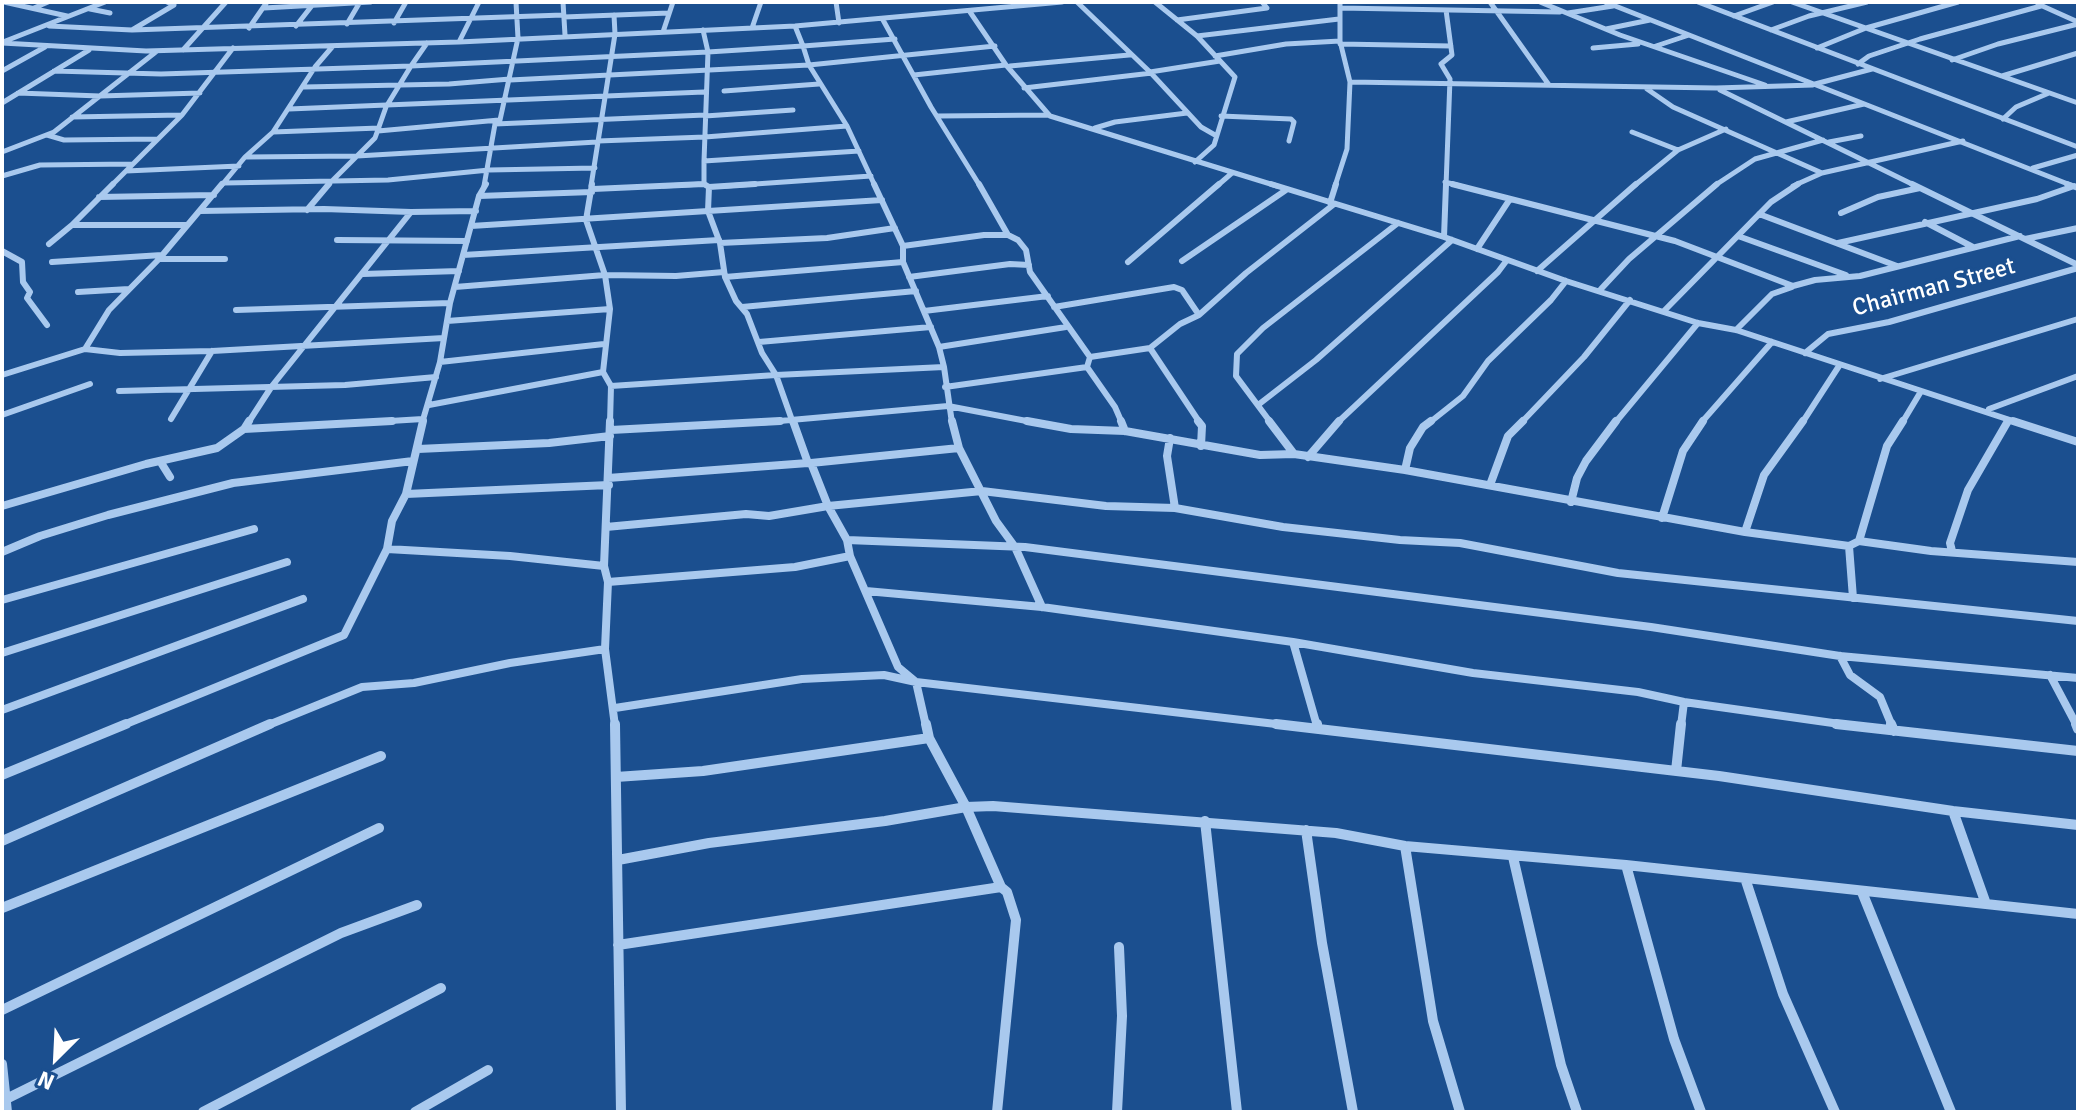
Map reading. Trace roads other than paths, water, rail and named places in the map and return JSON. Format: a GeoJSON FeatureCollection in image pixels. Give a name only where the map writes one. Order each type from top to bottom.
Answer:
{"type":"FeatureCollection","features":[{"type":"Feature","properties":{"kind":"street"},"geometry":{"type":"LineString","coordinates":[[33,8],[48,2]]}},
{"type":"Feature","properties":{"kind":"street"},"geometry":{"type":"LineString","coordinates":[[2,43],[105,2]]}},
{"type":"Feature","properties":{"kind":"street"},"geometry":{"type":"LineString","coordinates":[[132,30],[174,5],[170,2]]}},
{"type":"Feature","properties":{"kind":"street"},"geometry":{"type":"LineString","coordinates":[[182,50],[226,2]]}},
{"type":"Feature","properties":{"kind":"street"},"geometry":{"type":"LineString","coordinates":[[347,24],[360,2]]}},
{"type":"Feature","properties":{"kind":"street"},"geometry":{"type":"LineString","coordinates":[[249,28],[266,5],[371,2]]}},
{"type":"Feature","properties":{"kind":"street"},"geometry":{"type":"LineString","coordinates":[[394,23],[406,2]]}},
{"type":"Feature","properties":{"kind":"street"},"geometry":{"type":"LineString","coordinates":[[459,42],[479,2]]}},
{"type":"Feature","properties":{"kind":"street"},"geometry":{"type":"LineString","coordinates":[[2,775],[344,635],[387,549],[392,521],[406,494],[440,362],[450,303],[489,170],[492,146],[510,79],[518,38],[516,2]]}},
{"type":"Feature","properties":{"kind":"street"},"geometry":{"type":"LineString","coordinates":[[563,2],[565,35]]}},
{"type":"Feature","properties":{"kind":"street"},"geometry":{"type":"LineString","coordinates":[[663,32],[673,2]]}},
{"type":"Feature","properties":{"kind":"street"},"geometry":{"type":"LineString","coordinates":[[752,28],[761,2]]}},
{"type":"Feature","properties":{"kind":"street"},"geometry":{"type":"LineString","coordinates":[[836,2],[839,23]]}},
{"type":"Feature","properties":{"kind":"street"},"geometry":{"type":"LineString","coordinates":[[2,43],[89,50],[157,51],[459,42],[795,26],[1062,2]]}},
{"type":"Feature","properties":{"kind":"street"},"geometry":{"type":"LineString","coordinates":[[1077,2],[1129,55],[1151,72],[1201,127],[1215,135]]}},
{"type":"Feature","properties":{"kind":"street"},"geometry":{"type":"LineString","coordinates":[[1155,2],[1197,36],[1235,77],[1214,145],[1195,162]]}},
{"type":"Feature","properties":{"kind":"street"},"geometry":{"type":"LineString","coordinates":[[1177,20],[1267,8],[1262,2]]}},
{"type":"Feature","properties":{"kind":"street"},"geometry":{"type":"LineString","coordinates":[[1490,2],[1549,85]]}},
{"type":"Feature","properties":{"kind":"street"},"geometry":{"type":"LineString","coordinates":[[1540,2],[1643,43],[1773,88]]}},
{"type":"Feature","properties":{"kind":"street"},"geometry":{"type":"LineString","coordinates":[[1605,2],[2076,187]]}},
{"type":"Feature","properties":{"kind":"street"},"geometry":{"type":"LineString","coordinates":[[1698,2],[2078,147]]}},
{"type":"Feature","properties":{"kind":"street"},"geometry":{"type":"LineString","coordinates":[[1734,16],[1773,2]]}},
{"type":"Feature","properties":{"kind":"street"},"geometry":{"type":"LineString","coordinates":[[1792,2],[2078,103]]}},
{"type":"Feature","properties":{"kind":"street"},"geometry":{"type":"LineString","coordinates":[[1771,30],[1823,12],[1867,2]]}},
{"type":"Feature","properties":{"kind":"street"},"geometry":{"type":"LineString","coordinates":[[1816,48],[1866,28],[1958,2]]}},
{"type":"Feature","properties":{"kind":"street"},"geometry":{"type":"LineString","coordinates":[[2033,2],[2078,23]]}},
{"type":"Feature","properties":{"kind":"street"},"geometry":{"type":"LineString","coordinates":[[5,3],[68,16]]}},
{"type":"Feature","properties":{"kind":"street"},"geometry":{"type":"LineString","coordinates":[[960,13],[961,3]]}},
{"type":"Feature","properties":{"kind":"street"},"geometry":{"type":"LineString","coordinates":[[296,26],[313,4]]}},
{"type":"Feature","properties":{"kind":"street"},"geometry":{"type":"LineString","coordinates":[[1090,357],[1150,348],[1180,324],[1199,315],[1332,204],[1347,149],[1350,82],[1340,42],[1340,5],[1566,13],[1614,6]]}},
{"type":"Feature","properties":{"kind":"street"},"geometry":{"type":"LineString","coordinates":[[1858,64],[1869,56],[1908,43],[2041,6]]}},
{"type":"Feature","properties":{"kind":"street"},"geometry":{"type":"LineString","coordinates":[[89,9],[110,13]]}},
{"type":"Feature","properties":{"kind":"street"},"geometry":{"type":"LineString","coordinates":[[1446,10],[1450,59],[1441,64],[1450,79],[1445,182],[1448,238]]}},
{"type":"Feature","properties":{"kind":"street"},"geometry":{"type":"LineString","coordinates":[[970,12],[1024,88],[1048,115]]}},
{"type":"Feature","properties":{"kind":"street"},"geometry":{"type":"LineString","coordinates":[[44,25],[132,30],[204,29],[669,13]]}},
{"type":"Feature","properties":{"kind":"street"},"geometry":{"type":"LineString","coordinates":[[614,15],[615,34],[586,220],[605,275],[610,309],[603,372],[611,386],[604,566],[608,582],[605,649],[615,708],[621,1112]]}},
{"type":"Feature","properties":{"kind":"street"},"geometry":{"type":"LineString","coordinates":[[1197,36],[1339,19]]}},
{"type":"Feature","properties":{"kind":"street"},"geometry":{"type":"LineString","coordinates":[[883,20],[1008,235]]}},
{"type":"Feature","properties":{"kind":"street"},"geometry":{"type":"LineString","coordinates":[[1606,29],[1651,20]]}},
{"type":"Feature","properties":{"kind":"street"},"geometry":{"type":"LineString","coordinates":[[1952,60],[2078,23]]}},
{"type":"Feature","properties":{"kind":"street"},"geometry":{"type":"LineString","coordinates":[[795,26],[809,65],[847,126],[903,246],[903,262],[939,347],[948,406],[959,448],[996,521],[1015,547],[1042,607]]}},
{"type":"Feature","properties":{"kind":"street"},"geometry":{"type":"LineString","coordinates":[[703,30],[708,52],[704,92],[708,211],[719,242],[724,274],[776,375],[789,418],[828,506],[847,540],[850,556],[898,667],[916,682],[929,738],[966,807],[1001,887],[1007,892],[1016,920],[997,1112]]}},
{"type":"Feature","properties":{"kind":"street"},"geometry":{"type":"LineString","coordinates":[[1654,47],[1689,35]]}},
{"type":"Feature","properties":{"kind":"street"},"geometry":{"type":"LineString","coordinates":[[54,71],[130,73],[411,66],[708,52],[895,39]]}},
{"type":"Feature","properties":{"kind":"street"},"geometry":{"type":"LineString","coordinates":[[1215,56],[1286,44],[1340,42],[1451,46]]}},
{"type":"Feature","properties":{"kind":"street"},"geometry":{"type":"LineString","coordinates":[[307,210],[378,129],[386,107],[427,43]]}},
{"type":"Feature","properties":{"kind":"street"},"geometry":{"type":"LineString","coordinates":[[1593,48],[1643,43]]}},
{"type":"Feature","properties":{"kind":"street"},"geometry":{"type":"LineString","coordinates":[[85,349],[102,320],[245,157],[273,132],[315,67],[333,46]]}},
{"type":"Feature","properties":{"kind":"street"},"geometry":{"type":"LineString","coordinates":[[304,87],[809,65],[995,46]]}},
{"type":"Feature","properties":{"kind":"street"},"geometry":{"type":"LineString","coordinates":[[3,69],[46,47]]}},
{"type":"Feature","properties":{"kind":"street"},"geometry":{"type":"LineString","coordinates":[[49,244],[182,115],[233,48]]}},
{"type":"Feature","properties":{"kind":"street"},"geometry":{"type":"LineString","coordinates":[[2,103],[89,50]]}},
{"type":"Feature","properties":{"kind":"street"},"geometry":{"type":"LineString","coordinates":[[2,152],[47,135],[157,51]]}},
{"type":"Feature","properties":{"kind":"street"},"geometry":{"type":"LineString","coordinates":[[2001,76],[2078,53]]}},
{"type":"Feature","properties":{"kind":"street"},"geometry":{"type":"LineString","coordinates":[[914,75],[1129,55]]}},
{"type":"Feature","properties":{"kind":"street"},"geometry":{"type":"LineString","coordinates":[[1024,88],[1220,61]]}},
{"type":"Feature","properties":{"kind":"street"},"geometry":{"type":"LineString","coordinates":[[1350,82],[1773,88],[1815,84],[1872,69]]}},
{"type":"Feature","properties":{"kind":"street"},"geometry":{"type":"LineString","coordinates":[[724,91],[819,84]]}},
{"type":"Feature","properties":{"kind":"street"},"geometry":{"type":"LineString","coordinates":[[1644,87],[1673,107],[1822,173]]}},
{"type":"Feature","properties":{"kind":"street"},"geometry":{"type":"LineString","coordinates":[[1716,88],[2023,237],[2078,267]]}},
{"type":"Feature","properties":{"kind":"street"},"geometry":{"type":"LineString","coordinates":[[289,109],[704,92]]}},
{"type":"Feature","properties":{"kind":"street"},"geometry":{"type":"LineString","coordinates":[[18,93],[100,96],[200,93]]}},
{"type":"Feature","properties":{"kind":"street"},"geometry":{"type":"LineString","coordinates":[[2003,119],[2016,107],[2050,93]]}},
{"type":"Feature","properties":{"kind":"street"},"geometry":{"type":"LineString","coordinates":[[1786,122],[1865,103]]}},
{"type":"Feature","properties":{"kind":"street"},"geometry":{"type":"LineString","coordinates":[[273,132],[793,110]]}},
{"type":"Feature","properties":{"kind":"street"},"geometry":{"type":"LineString","coordinates":[[1095,129],[1115,122],[1187,113]]}},
{"type":"Feature","properties":{"kind":"street"},"geometry":{"type":"LineString","coordinates":[[72,117],[182,115]]}},
{"type":"Feature","properties":{"kind":"street"},"geometry":{"type":"LineString","coordinates":[[938,116],[1048,115],[1448,238],[1566,281],[1601,289],[1698,323],[1736,330],[1920,393],[2078,442]]}},
{"type":"Feature","properties":{"kind":"street"},"geometry":{"type":"LineString","coordinates":[[1221,116],[1291,119],[1294,122],[1289,141]]}},
{"type":"Feature","properties":{"kind":"street"},"geometry":{"type":"LineString","coordinates":[[245,157],[357,156],[847,126]]}},
{"type":"Feature","properties":{"kind":"street"},"geometry":{"type":"LineString","coordinates":[[1537,271],[1591,221],[1678,150],[1726,129]]}},
{"type":"Feature","properties":{"kind":"street"},"geometry":{"type":"LineString","coordinates":[[1632,132],[1678,150]]}},
{"type":"Feature","properties":{"kind":"street"},"geometry":{"type":"LineString","coordinates":[[47,135],[64,140],[158,139]]}},
{"type":"Feature","properties":{"kind":"street"},"geometry":{"type":"LineString","coordinates":[[1601,289],[1655,236],[1721,180],[1755,159],[1826,141],[1861,136]]}},
{"type":"Feature","properties":{"kind":"street"},"geometry":{"type":"LineString","coordinates":[[1664,311],[1715,256],[1793,186],[1822,173],[1964,141]]}},
{"type":"Feature","properties":{"kind":"street"},"geometry":{"type":"LineString","coordinates":[[704,161],[859,151]]}},
{"type":"Feature","properties":{"kind":"street"},"geometry":{"type":"LineString","coordinates":[[2033,168],[2078,155]]}},
{"type":"Feature","properties":{"kind":"street"},"geometry":{"type":"LineString","coordinates":[[2,176],[40,165],[134,164]]}},
{"type":"Feature","properties":{"kind":"street"},"geometry":{"type":"LineString","coordinates":[[126,171],[240,166]]}},
{"type":"Feature","properties":{"kind":"street"},"geometry":{"type":"LineString","coordinates":[[224,183],[388,180],[489,170],[595,168]]}},
{"type":"Feature","properties":{"kind":"street"},"geometry":{"type":"LineString","coordinates":[[1128,262],[1232,173]]}},
{"type":"Feature","properties":{"kind":"street"},"geometry":{"type":"LineString","coordinates":[[479,196],[871,176]]}},
{"type":"Feature","properties":{"kind":"street"},"geometry":{"type":"LineString","coordinates":[[1445,182],[1655,236],[1793,286]]}},
{"type":"Feature","properties":{"kind":"street"},"geometry":{"type":"LineString","coordinates":[[1838,243],[2037,199],[2076,187]]}},
{"type":"Feature","properties":{"kind":"street"},"geometry":{"type":"LineString","coordinates":[[1841,213],[1878,197],[1921,188]]}},
{"type":"Feature","properties":{"kind":"street"},"geometry":{"type":"LineString","coordinates":[[1182,261],[1286,190]]}},
{"type":"Feature","properties":{"kind":"street"},"geometry":{"type":"LineString","coordinates":[[98,197],[214,195]]}},
{"type":"Feature","properties":{"kind":"street"},"geometry":{"type":"LineString","coordinates":[[1477,249],[1510,199]]}},
{"type":"Feature","properties":{"kind":"street"},"geometry":{"type":"LineString","coordinates":[[471,226],[882,200]]}},
{"type":"Feature","properties":{"kind":"street"},"geometry":{"type":"LineString","coordinates":[[200,211],[476,211]]}},
{"type":"Feature","properties":{"kind":"street"},"geometry":{"type":"LineString","coordinates":[[2,506],[217,448],[244,429],[272,386],[411,212]]}},
{"type":"Feature","properties":{"kind":"street"},"geometry":{"type":"LineString","coordinates":[[1759,214],[1897,266]]}},
{"type":"Feature","properties":{"kind":"street"},"geometry":{"type":"LineString","coordinates":[[1924,222],[1973,247]]}},
{"type":"Feature","properties":{"kind":"street"},"geometry":{"type":"LineString","coordinates":[[1294,454],[1236,376],[1237,354],[1263,328],[1398,223]]}},
{"type":"Feature","properties":{"kind":"street"},"geometry":{"type":"LineString","coordinates":[[72,225],[186,225]]}},
{"type":"Feature","properties":{"kind":"street"},"geometry":{"type":"LineString","coordinates":[[463,255],[827,238],[895,228]]}},
{"type":"Feature","properties":{"kind":"street"},"geometry":{"type":"LineString","coordinates":[[1736,330],[1772,294],[1793,286],[1815,280],[1852,277],[1973,247],[2078,228]]}},
{"type":"Feature","properties":{"kind":"street"},"geometry":{"type":"LineString","coordinates":[[903,246],[1008,235],[1018,240],[1026,250],[1029,265],[1066,327],[1090,357]]}},
{"type":"Feature","properties":{"kind":"street"},"geometry":{"type":"LineString","coordinates":[[1738,236],[1852,277]]}},
{"type":"Feature","properties":{"kind":"street"},"geometry":{"type":"LineString","coordinates":[[1258,405],[1316,360],[1448,238]]}},
{"type":"Feature","properties":{"kind":"street"},"geometry":{"type":"LineString","coordinates":[[337,240],[467,241]]}},
{"type":"Feature","properties":{"kind":"street"},"geometry":{"type":"LineString","coordinates":[[2,251],[22,262],[23,282],[30,292],[27,298],[47,325]]}},
{"type":"Feature","properties":{"kind":"street"},"geometry":{"type":"LineString","coordinates":[[52,262],[160,257],[225,259]]}},
{"type":"Feature","properties":{"kind":"street"},"geometry":{"type":"LineString","coordinates":[[1308,457],[1348,410],[1498,272],[1507,260]]}},
{"type":"Feature","properties":{"kind":"street"},"geometry":{"type":"LineString","coordinates":[[455,287],[605,275],[724,274],[903,262]]}},
{"type":"Feature","properties":{"kind":"street"},"geometry":{"type":"LineString","coordinates":[[909,277],[1010,264],[1029,265]]}},
{"type":"Feature","properties":{"kind":"street","name":"Chairman Street"},"geometry":{"type":"LineString","coordinates":[[1805,353],[1828,334],[1889,322],[2078,267]]}},
{"type":"Feature","properties":{"kind":"street"},"geometry":{"type":"LineString","coordinates":[[363,274],[459,271]]}},
{"type":"Feature","properties":{"kind":"street"},"geometry":{"type":"LineString","coordinates":[[1405,470],[1410,448],[1423,427],[1463,396],[1488,361],[1551,300],[1566,281]]}},
{"type":"Feature","properties":{"kind":"street"},"geometry":{"type":"LineString","coordinates":[[1054,307],[1174,287],[1182,290],[1199,315]]}},
{"type":"Feature","properties":{"kind":"street"},"geometry":{"type":"LineString","coordinates":[[78,292],[129,289]]}},
{"type":"Feature","properties":{"kind":"street"},"geometry":{"type":"LineString","coordinates":[[742,307],[916,291]]}},
{"type":"Feature","properties":{"kind":"street"},"geometry":{"type":"LineString","coordinates":[[924,311],[1048,296]]}},
{"type":"Feature","properties":{"kind":"street"},"geometry":{"type":"LineString","coordinates":[[1490,485],[1508,436],[1584,357],[1630,300]]}},
{"type":"Feature","properties":{"kind":"street"},"geometry":{"type":"LineString","coordinates":[[236,310],[450,303]]}},
{"type":"Feature","properties":{"kind":"street"},"geometry":{"type":"LineString","coordinates":[[447,321],[610,309]]}},
{"type":"Feature","properties":{"kind":"street"},"geometry":{"type":"LineString","coordinates":[[1880,379],[2078,319]]}},
{"type":"Feature","properties":{"kind":"street"},"geometry":{"type":"LineString","coordinates":[[1571,502],[1586,461],[1641,388],[1698,323]]}},
{"type":"Feature","properties":{"kind":"street"},"geometry":{"type":"LineString","coordinates":[[759,342],[931,327]]}},
{"type":"Feature","properties":{"kind":"street"},"geometry":{"type":"LineString","coordinates":[[939,347],[1066,327]]}},
{"type":"Feature","properties":{"kind":"street"},"geometry":{"type":"LineString","coordinates":[[2,375],[85,349],[120,353],[212,351],[444,338]]}},
{"type":"Feature","properties":{"kind":"street"},"geometry":{"type":"LineString","coordinates":[[1662,518],[1683,451],[1694,431],[1772,342]]}},
{"type":"Feature","properties":{"kind":"street"},"geometry":{"type":"LineString","coordinates":[[440,362],[604,344]]}},
{"type":"Feature","properties":{"kind":"street"},"geometry":{"type":"LineString","coordinates":[[1150,348],[1202,426],[1201,446]]}},
{"type":"Feature","properties":{"kind":"street"},"geometry":{"type":"LineString","coordinates":[[171,419],[212,351]]}},
{"type":"Feature","properties":{"kind":"street"},"geometry":{"type":"LineString","coordinates":[[1087,367],[1090,357]]}},
{"type":"Feature","properties":{"kind":"street"},"geometry":{"type":"LineString","coordinates":[[1745,532],[1764,475],[1828,387],[1839,366]]}},
{"type":"Feature","properties":{"kind":"street"},"geometry":{"type":"LineString","coordinates":[[611,386],[944,367]]}},
{"type":"Feature","properties":{"kind":"street"},"geometry":{"type":"LineString","coordinates":[[945,387],[1087,367]]}},
{"type":"Feature","properties":{"kind":"street"},"geometry":{"type":"LineString","coordinates":[[1087,367],[1115,407],[1125,431]]}},
{"type":"Feature","properties":{"kind":"street"},"geometry":{"type":"LineString","coordinates":[[429,405],[603,372]]}},
{"type":"Feature","properties":{"kind":"street"},"geometry":{"type":"LineString","coordinates":[[1989,409],[2078,376]]}},
{"type":"Feature","properties":{"kind":"street"},"geometry":{"type":"LineString","coordinates":[[119,391],[345,385],[436,377]]}},
{"type":"Feature","properties":{"kind":"street"},"geometry":{"type":"LineString","coordinates":[[2,415],[90,384]]}},
{"type":"Feature","properties":{"kind":"street"},"geometry":{"type":"LineString","coordinates":[[1859,541],[1887,446],[1920,393]]}},
{"type":"Feature","properties":{"kind":"street"},"geometry":{"type":"LineString","coordinates":[[418,449],[549,443],[610,433],[948,406],[1049,426],[1125,431],[1260,455],[1294,454],[1405,470],[1745,532],[1849,546],[1859,541],[2078,562]]}},
{"type":"Feature","properties":{"kind":"street"},"geometry":{"type":"LineString","coordinates":[[244,429],[423,419]]}},
{"type":"Feature","properties":{"kind":"street"},"geometry":{"type":"LineString","coordinates":[[1952,551],[1950,543],[1968,490],[2008,421]]}},
{"type":"Feature","properties":{"kind":"street"},"geometry":{"type":"LineString","coordinates":[[1170,438],[1167,456],[1175,508]]}},
{"type":"Feature","properties":{"kind":"street"},"geometry":{"type":"LineString","coordinates":[[406,494],[545,490],[608,481],[959,448]]}},
{"type":"Feature","properties":{"kind":"street"},"geometry":{"type":"LineString","coordinates":[[160,461],[170,477]]}},
{"type":"Feature","properties":{"kind":"street"},"geometry":{"type":"LineString","coordinates":[[2,552],[40,536],[108,515],[233,483],[413,461]]}},
{"type":"Feature","properties":{"kind":"street"},"geometry":{"type":"LineString","coordinates":[[606,527],[746,514],[769,516],[828,506],[982,491],[1106,506],[1175,508],[1283,527],[1500,548],[1539,559],[1618,573],[2078,621]]}},
{"type":"Feature","properties":{"kind":"street"},"geometry":{"type":"LineString","coordinates":[[2,600],[254,529]]}},
{"type":"Feature","properties":{"kind":"street"},"geometry":{"type":"LineString","coordinates":[[847,540],[1015,547],[1532,611],[1840,656],[2078,678]]}},
{"type":"Feature","properties":{"kind":"street"},"geometry":{"type":"LineString","coordinates":[[1849,546],[1853,598]]}},
{"type":"Feature","properties":{"kind":"street"},"geometry":{"type":"LineString","coordinates":[[387,549],[510,556],[604,566]]}},
{"type":"Feature","properties":{"kind":"street"},"geometry":{"type":"LineString","coordinates":[[608,582],[795,567],[850,556]]}},
{"type":"Feature","properties":{"kind":"street"},"geometry":{"type":"LineString","coordinates":[[2,653],[287,562]]}},
{"type":"Feature","properties":{"kind":"street"},"geometry":{"type":"LineString","coordinates":[[866,591],[1042,607],[1293,642],[1473,673],[1638,692],[1684,702],[1894,731],[2078,751]]}},
{"type":"Feature","properties":{"kind":"street"},"geometry":{"type":"LineString","coordinates":[[2,710],[303,599]]}},
{"type":"Feature","properties":{"kind":"street"},"geometry":{"type":"LineString","coordinates":[[1293,642],[1318,729]]}},
{"type":"Feature","properties":{"kind":"street"},"geometry":{"type":"LineString","coordinates":[[2,841],[229,741],[362,687],[414,683],[510,663],[605,649]]}},
{"type":"Feature","properties":{"kind":"street"},"geometry":{"type":"LineString","coordinates":[[1840,656],[1850,675],[1880,697],[1894,731]]}},
{"type":"Feature","properties":{"kind":"street"},"geometry":{"type":"LineString","coordinates":[[615,708],[852,674],[884,675],[916,682],[1676,771],[1953,811],[2078,825]]}},
{"type":"Feature","properties":{"kind":"street"},"geometry":{"type":"LineString","coordinates":[[2050,675],[2078,729]]}},
{"type":"Feature","properties":{"kind":"street"},"geometry":{"type":"LineString","coordinates":[[1676,771],[1684,702]]}},
{"type":"Feature","properties":{"kind":"street"},"geometry":{"type":"LineString","coordinates":[[616,777],[703,771],[929,738]]}},
{"type":"Feature","properties":{"kind":"street"},"geometry":{"type":"LineString","coordinates":[[2,908],[381,756]]}},
{"type":"Feature","properties":{"kind":"street"},"geometry":{"type":"LineString","coordinates":[[618,860],[709,843],[885,821],[966,807],[993,806],[1306,830],[1405,846],[1626,865],[2078,914]]}},
{"type":"Feature","properties":{"kind":"street"},"geometry":{"type":"LineString","coordinates":[[1953,811],[1986,904]]}},
{"type":"Feature","properties":{"kind":"street"},"geometry":{"type":"LineString","coordinates":[[1205,821],[1237,1112]]}},
{"type":"Feature","properties":{"kind":"street"},"geometry":{"type":"LineString","coordinates":[[2,1010],[379,828]]}},
{"type":"Feature","properties":{"kind":"street"},"geometry":{"type":"LineString","coordinates":[[1306,830],[1322,943],[1353,1112]]}},
{"type":"Feature","properties":{"kind":"street"},"geometry":{"type":"LineString","coordinates":[[1405,846],[1433,1021],[1460,1112]]}},
{"type":"Feature","properties":{"kind":"street"},"geometry":{"type":"LineString","coordinates":[[1513,857],[1561,1065],[1577,1112]]}},
{"type":"Feature","properties":{"kind":"street"},"geometry":{"type":"LineString","coordinates":[[1626,865],[1674,1039],[1701,1112]]}},
{"type":"Feature","properties":{"kind":"street"},"geometry":{"type":"LineString","coordinates":[[1745,878],[1783,994],[1835,1112]]}},
{"type":"Feature","properties":{"kind":"street"},"geometry":{"type":"LineString","coordinates":[[618,945],[1001,887]]}},
{"type":"Feature","properties":{"kind":"street"},"geometry":{"type":"LineString","coordinates":[[1862,892],[1951,1112]]}},
{"type":"Feature","properties":{"kind":"street"},"geometry":{"type":"LineString","coordinates":[[4,1100],[341,933],[417,905]]}},
{"type":"Feature","properties":{"kind":"street"},"geometry":{"type":"LineString","coordinates":[[1117,1112],[1122,1016],[1119,947]]}},
{"type":"Feature","properties":{"kind":"street"},"geometry":{"type":"LineString","coordinates":[[203,1112],[441,988]]}},
{"type":"Feature","properties":{"kind":"street"},"geometry":{"type":"LineString","coordinates":[[2,1064],[7,1112]]}},
{"type":"Feature","properties":{"kind":"street"},"geometry":{"type":"LineString","coordinates":[[415,1112],[488,1070]]}}]}
